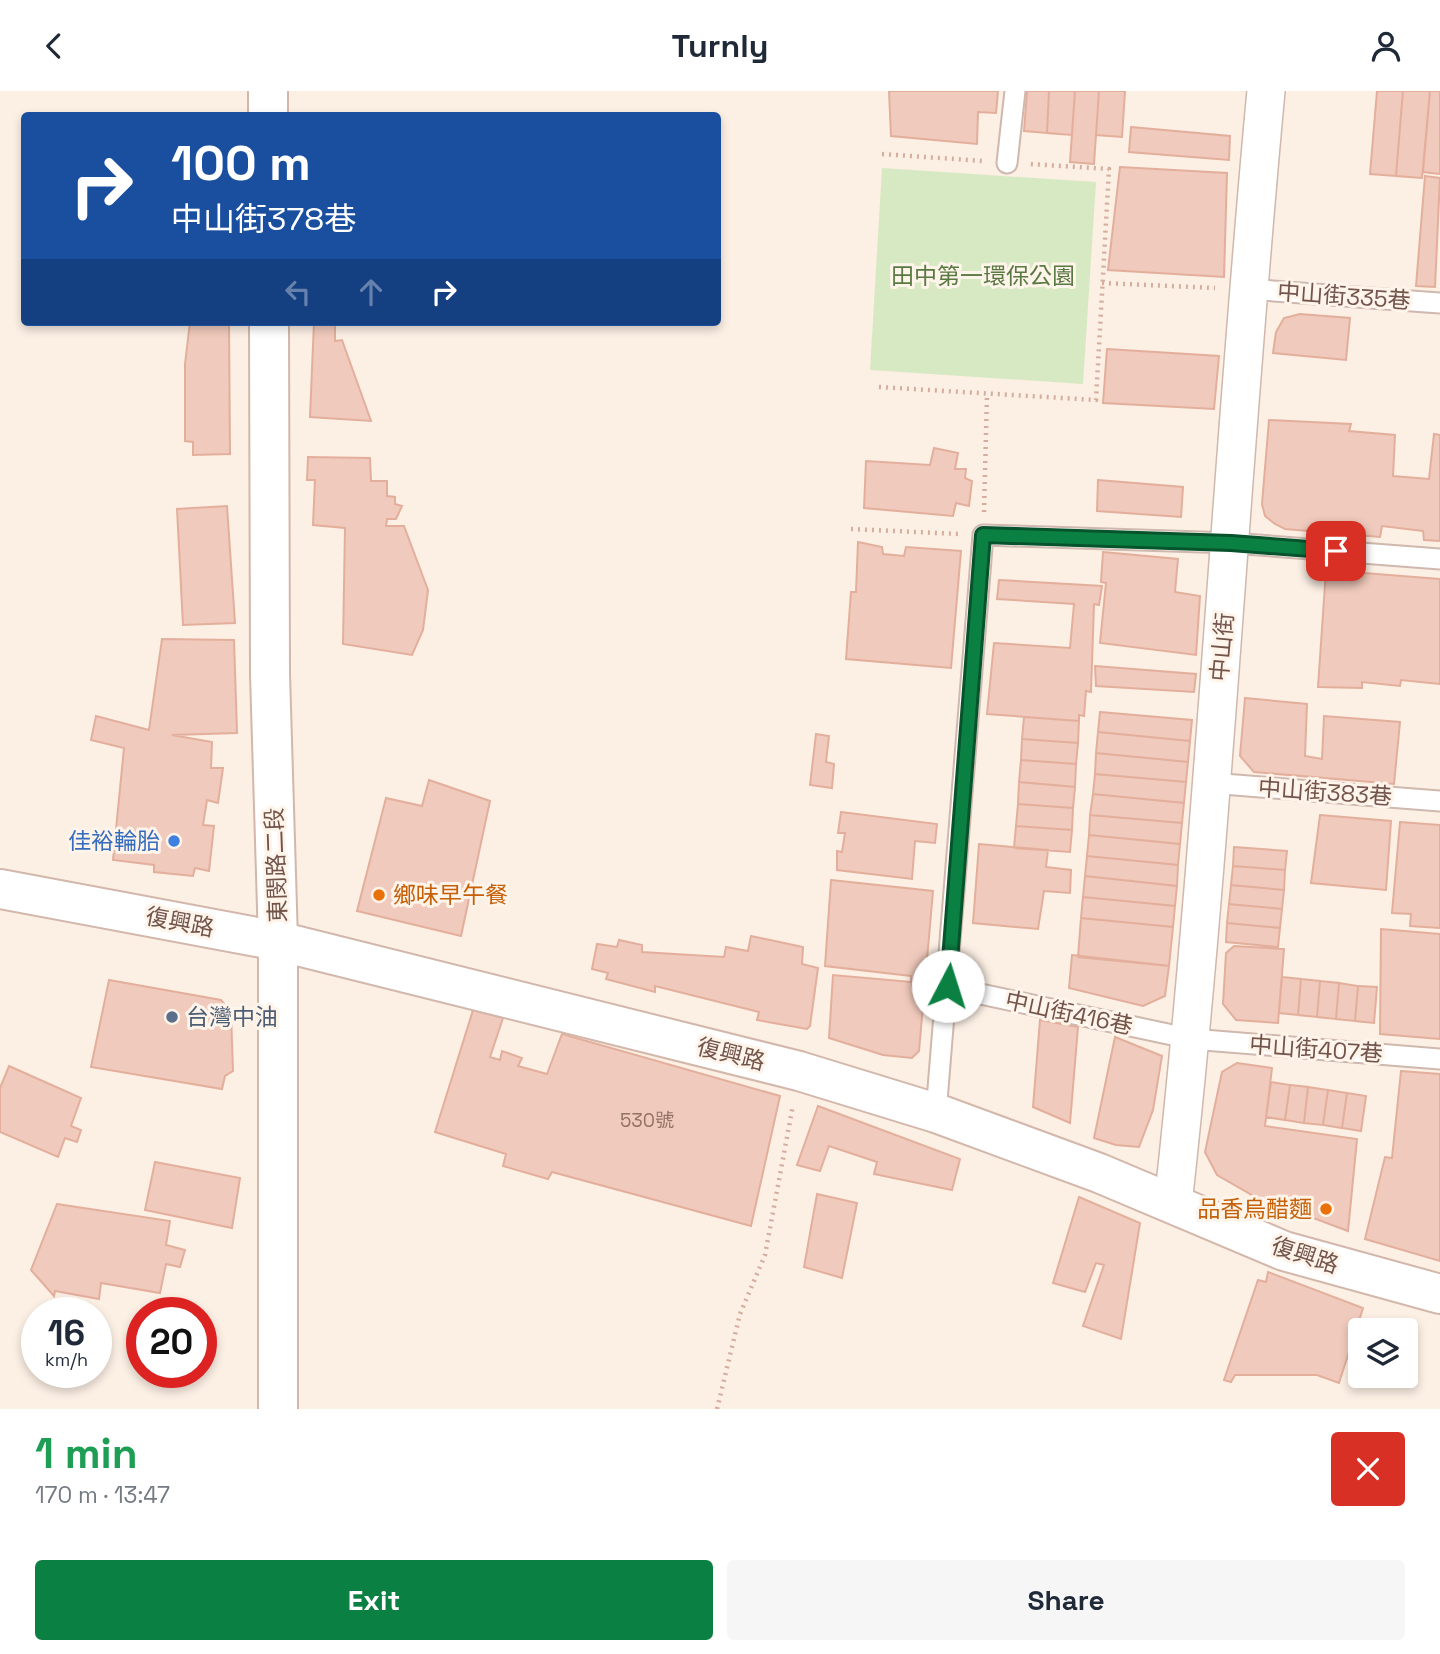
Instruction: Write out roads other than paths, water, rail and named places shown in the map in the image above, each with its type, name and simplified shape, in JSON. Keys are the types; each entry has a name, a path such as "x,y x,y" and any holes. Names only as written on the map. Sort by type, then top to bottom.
{"street":[{"path":"268,91 268,112"},
{"name":"中山街","path":"1173,1203 1191,1039 1231,543 1247,289 1266,91"},
{"name":"東閔路二段","path":"269,326 270,674 278,941 278,1409"},
{"name":"復興路","path":"0,889 278,941 799,1071 936,1113 1173,1203 1284,1251 1440,1294"}],"lane":[{"path":"1007,163 1015,91"},
{"name":"中山街335巷","path":"1247,289 1440,303"},
{"path":"936,1113 983,535 1231,543 1440,559"},
{"name":"中山街383巷","path":"1210,783 1440,801"},
{"name":"中山街416巷","path":"948,986 1191,1039"},
{"name":"中山街407巷","path":"1191,1039 1440,1059"}],"place":[{"name":"佳裕輪胎","path":"174,841"},
{"name":"鄉味早午餐","path":"379,895"},
{"name":"台灣中油","path":"172,1017"},
{"name":"品香烏醋麵","path":"1326,1209"}],"park label":[{"name":"田中第一環保公園","path":"983,276"}]}
